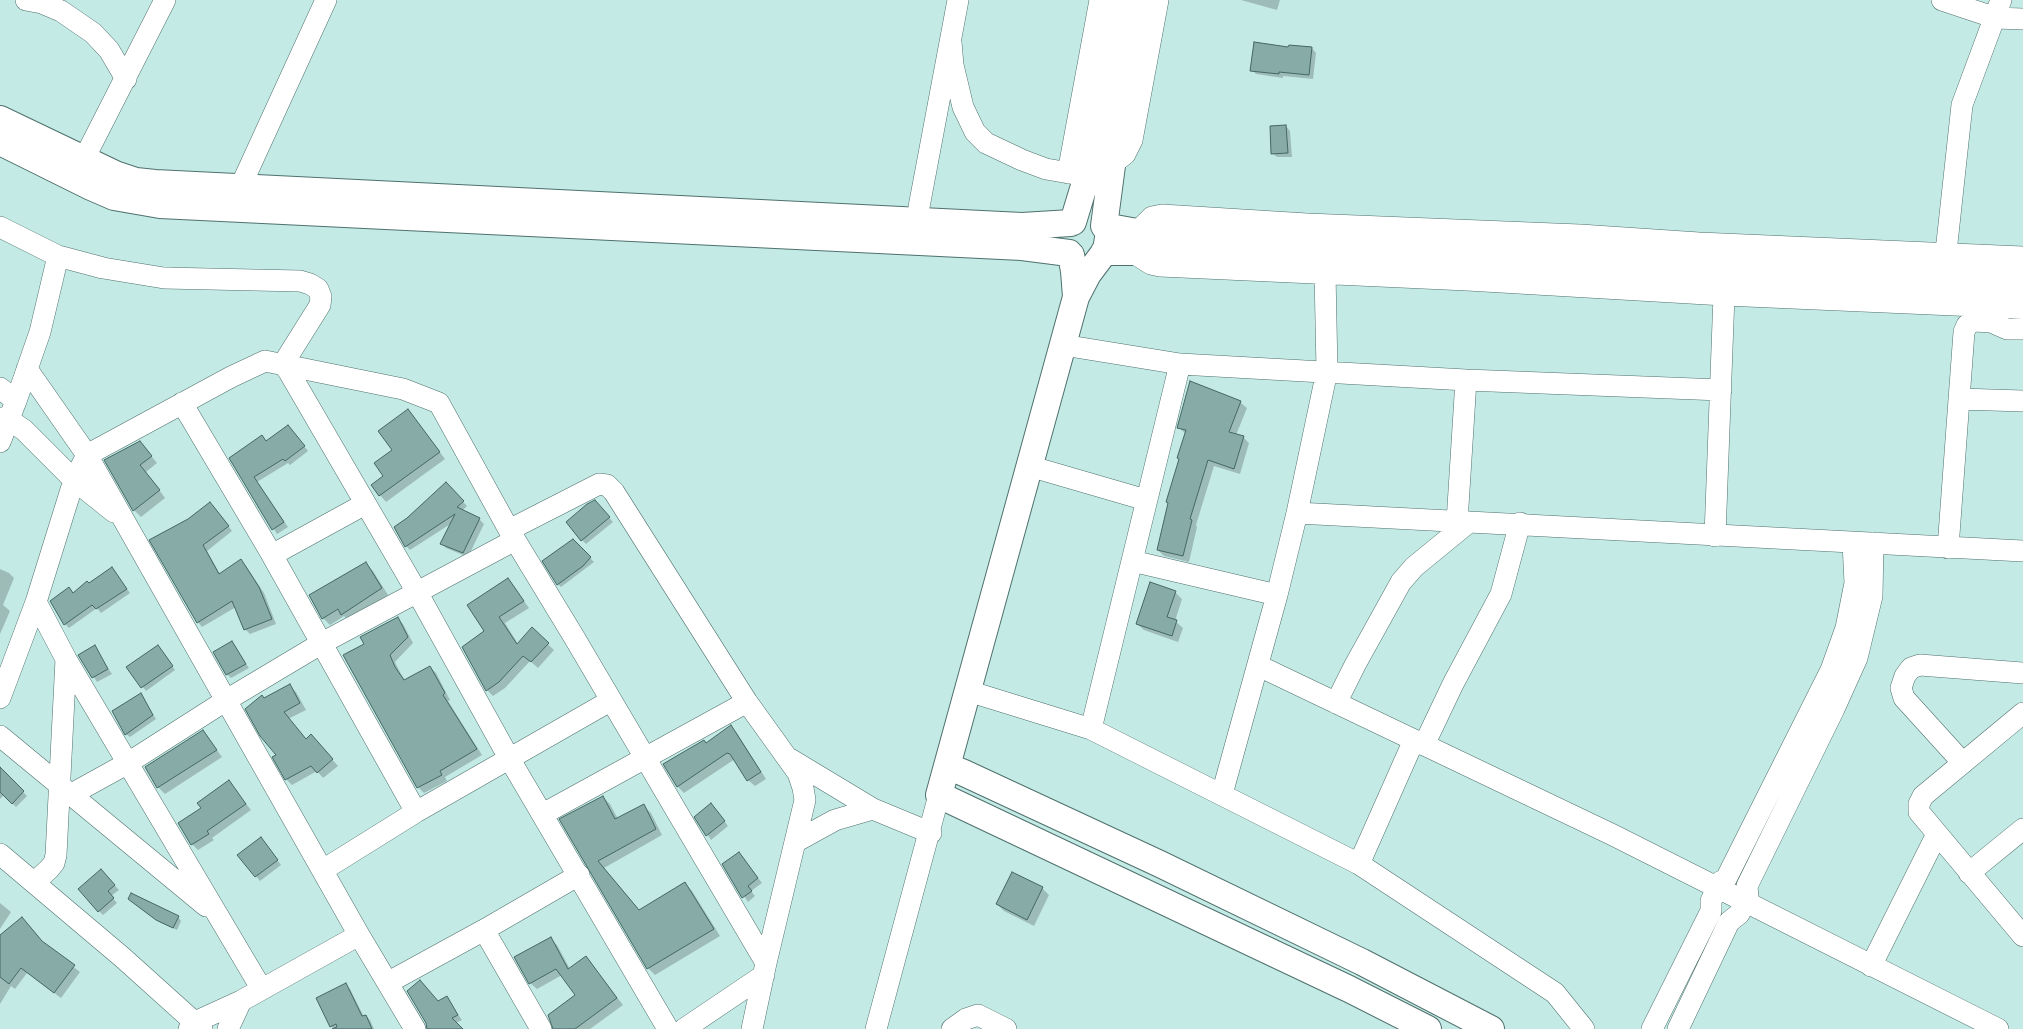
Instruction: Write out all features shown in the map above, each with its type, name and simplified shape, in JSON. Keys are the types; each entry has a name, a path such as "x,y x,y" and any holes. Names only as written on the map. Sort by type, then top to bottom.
{"main road":[{"path":"1076,297 1074,271 1064,240 1065,233 1072,222 1078,174 1116,0"},
{"path":"1141,0 1112,160 1104,226 1108,235 1108,242 1103,254 1088,274 1076,297 939,795 1340,985 1428,1029"},
{"path":"0,119 115,174 136,181 155,183 1022,226 1072,222 1086,217 1094,219 1135,242 1173,252 2023,292"},
{"path":"0,142 91,187 114,196 160,205 1022,247 1070,254 1081,261 1088,262 1135,242 2023,271"},
{"path":"947,766 1160,864 1362,962 1491,1029"}],"street":[{"path":"26,0 42,3 61,11 93,33 109,50 126,79"},
{"path":"86,156 165,0"},
{"path":"244,179 326,0"},
{"path":"919,207 958,0"},
{"path":"950,42 953,65 963,107 975,132 986,144 1015,158 1046,169 1078,174 1100,0"},
{"path":"1112,160 1125,154 1132,140 1158,0"},
{"path":"1942,0 1998,9 2023,19"},
{"path":"1946,252 1962,105 1998,9"},
{"path":"2023,257 1946,252 1786,247 1162,215 1152,217 1135,242 1151,264 1160,266 1576,285 1724,295 2023,308"},
{"path":"0,227 58,256 103,268 164,278 300,281 310,284 318,289 321,297 320,305 283,364"},
{"path":"0,442 8,413 27,369 40,332 58,256"},
{"path":"1222,794 1259,666 1277,595 1297,513 1327,371 1325,273"},
{"path":"1716,536 1724,295"},
{"path":"1948,548 1964,332 1967,325 1974,321 1982,320 2007,329 2023,329"},
{"path":"1062,345 1180,364 1466,380 1722,390"},
{"path":"0,698 36,602 74,480 87,455 231,377 265,361 403,389 440,404 512,535 765,969"},
{"path":"283,364 417,592 510,758 668,1029"},
{"path":"1091,729 1180,364"},
{"path":"27,369 87,455 225,701 415,1029"},
{"path":"1336,703 1401,582 1414,567 1463,522 1466,380"},
{"path":"0,388 8,413 74,480 122,518"},
{"path":"1960,399 2023,401"},
{"path":"182,403 272,555 416,812"},
{"path":"1029,466 1146,500"},
{"path":"64,790 128,763 225,701 322,643 417,592 599,484 607,484 614,492 747,702 788,758 798,774 803,788 805,800 752,1029"},
{"path":"272,555 365,504"},
{"path":"1297,513 1463,522 1520,523 1716,536 2023,551"},
{"path":"1359,864 1419,743 1501,594 1520,523"},
{"path":"1652,1029 1711,911 1711,901 1717,888 1720,882 1726,879 1831,670 1846,628 1863,543"},
{"path":"1678,1029 1729,922 1739,914 1748,897 1747,886 1857,658 1872,596 1863,543"},
{"path":"1132,561 1277,595"},
{"path":"36,602 66,659 261,988"},
{"path":"35,882 50,869 56,856 64,790 66,659"},
{"path":"1963,763 1904,698 1901,688 1905,676 1911,668 1920,665 2023,673"},
{"path":"1259,666 1613,835 1998,1029"},
{"path":"968,690 1091,729 1359,864 1555,993 1584,1029"},
{"path":"323,870 416,812 610,701"},
{"path":"544,814 747,702"},
{"path":"2023,713 1923,796 1919,804 1919,812 2023,936"},
{"path":"0,736 216,914"},
{"path":"788,758 873,810 930,833"},
{"path":"876,1029 939,795"},
{"path":"795,842 835,820 873,810"},
{"path":"1969,873 2023,828"},
{"path":"1871,966 1937,834"},
{"path":"0,854 122,957 195,1027 261,988 359,935"},
{"path":"389,982 579,875"},
{"path":"484,930 541,1029"},
{"path":"684,1029 765,969"},
{"path":"228,1029 241,1001"},
{"path":"952,1029 966,1019 978,1015 1006,1029"}],"building":[{"path":"1254,42 1288,47 1289,45 1312,47 1309,75 1250,71"},
{"path":"1286,125 1288,153 1271,154 1270,126"},
{"path":"1190,381 1241,401 1229,432 1244,436 1234,469 1208,460 1190,519 1192,520 1183,556 1157,550 1168,503 1166,502 1186,430 1177,428"},
{"path":"408,409 440,452 379,496 371,485 383,476 374,463 392,450 378,431"},
{"path":"288,425 305,446 285,461 283,459 254,477 284,522 272,530 229,458 262,435 266,441"},
{"path":"140,441 152,456 140,465 160,490 133,511 104,460"},
{"path":"446,482 464,501 457,507 480,518 463,553 440,544 455,514 405,547 394,527 407,518"},
{"path":"595,500 610,517 581,541 566,522 587,504"},
{"path":"210,502 229,526 203,545 219,574 241,559 259,587 272,619 244,630 232,601 197,623 149,540 188,519"},
{"path":"573,539 591,557 583,566 557,585 542,561"},
{"path":"366,562 382,588 341,615 338,609 322,619 309,595"},
{"path":"112,567 127,589 96,609 92,605 64,625 50,601 69,587 73,593 87,581 89,583"},
{"path":"508,578 524,601 499,617 517,644 532,627 549,643 531,662 523,656 499,682 486,691 462,647 484,631 467,605"},
{"path":"1150,582 1176,591 1167,617 1177,620 1172,636 1136,624"},
{"path":"398,617 408,637 390,655 395,667 404,680 430,666 445,693 443,695 477,749 440,771 442,775 417,788 343,655 364,644 360,637"},
{"path":"232,641 246,664 226,675 213,652"},
{"path":"95,645 108,669 92,678 78,655"},
{"path":"158,645 173,666 141,688 126,667"},
{"path":"290,684 300,703 284,712 306,739 311,734 333,759 317,773 311,766 285,780 272,757 276,755 260,736 245,709 262,695 264,698"},
{"path":"141,693 153,715 125,735 112,711"},
{"path":"731,725 761,772 747,781 730,754 727,753 677,787 663,764 704,740 706,743"},
{"path":"203,730 217,750 157,788 145,767"},
{"path":"0,767 24,791 12,804 0,792"},
{"path":"229,780 246,804 207,831 209,834 191,845 178,823 201,808 197,803"},
{"path":"603,796 615,819 644,804 656,829 598,861 639,910 685,882 714,929 647,969 559,819"},
{"path":"711,803 725,821 706,836 694,817"},
{"path":"261,837 278,860 255,877 237,855"},
{"path":"739,852 758,878 748,886 752,891 742,898 722,864"},
{"path":"101,869 115,885 108,891 114,898 98,912 78,889"},
{"path":"1012,872 1043,887 1027,920 996,904"},
{"path":"131,893 179,916 173,928 156,920 128,899"},
{"path":"22,917 42,941 75,965 54,993 21,968 9,984 0,977 0,935"},
{"path":"551,937 568,969 586,956 617,998 575,1029 553,1029 548,1015 575,995 556,969 529,984 514,957"},
{"path":"420,980 438,1001 447,996 458,1015 452,1018 463,1029 427,1029 426,1023 407,991"},
{"path":"346,983 362,1016 366,1015 372,1029 332,1029 337,1027 336,1024 330,1027 316,998"}]}
